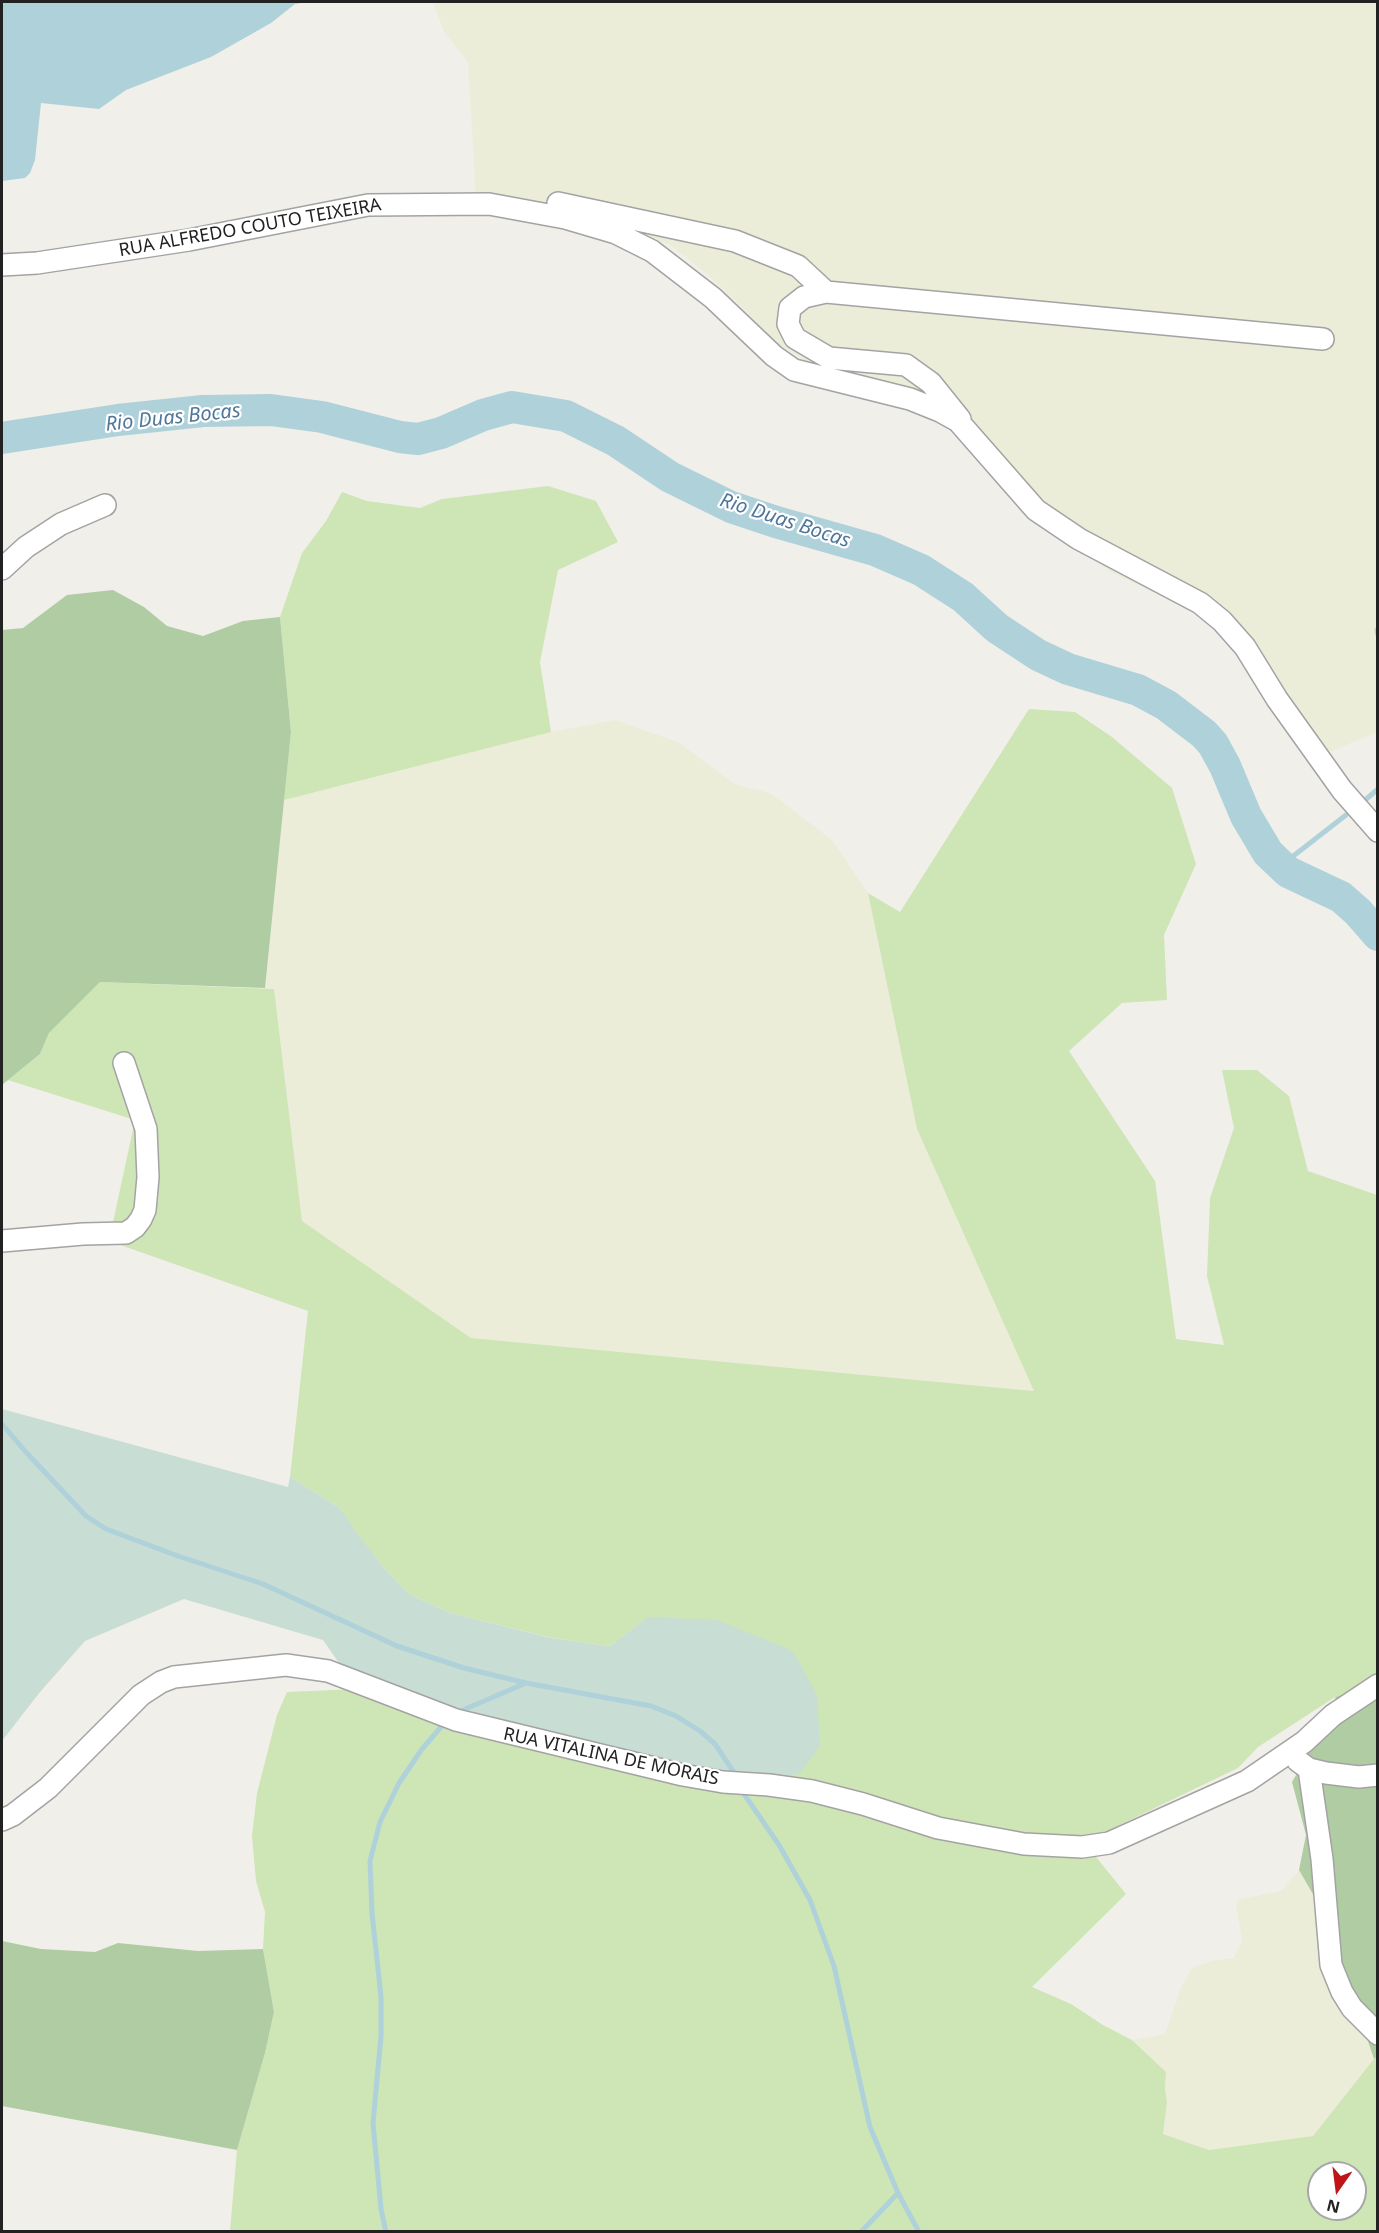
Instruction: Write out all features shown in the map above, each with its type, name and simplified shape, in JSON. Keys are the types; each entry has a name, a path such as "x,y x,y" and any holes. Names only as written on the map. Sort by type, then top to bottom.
{"street":[{"path":"489,204 508,200 546,201 735,241 798,266 826,292"},
{"name":"RUA ALFREDO COUTO TEIXEIRA","path":"2,266 37,263 189,240 368,205 489,204 565,218 616,233 652,251 713,298 774,356 794,370 910,399 940,411 966,428 1036,510 1079,539 1200,603 1222,621 1245,647 1277,699 1342,790 1377,831"},
{"path":"966,428 931,383 906,365 829,358 795,338 788,324 790,308 804,297 826,292 1323,339"},
{"path":"2,569 26,547 61,524 105,506"},
{"path":"2,1241 126,1233 141,1220 146,1210 148,1177 146,1129 124,1064"},
{"name":"RUA VITALINA DE MORAIS","path":"2,1820 13,1815 48,1788 141,1695 161,1682 185,1675 286,1665 328,1671 442,1715 495,1731 599,1753 693,1777 812,1791 863,1804 938,1828 1024,1844 1082,1847 1109,1843 1247,1780 1292,1751 1333,1715 1377,1685"},
{"path":"1292,1751 1299,1762 1326,1773 1359,1777 1377,1775"},
{"path":"1309,1768 1322,1859 1332,1965 1342,1992 1352,2008 1377,2034"}],"green space":[{"path":"433,2 1377,2 1377,732 1325,754 1221,624 1109,571 1038,513 979,428 952,402 810,363 776,343 707,274 670,245 625,229 511,217 477,216 468,62 444,32"},
{"path":"548,486 596,501 618,542 558,570 540,662 551,732 284,800 291,732 280,617 302,553 326,521 342,492 367,501 420,508 442,499"},
{"path":"113,590 144,607 167,626 203,636 243,621 280,617 291,732 265,988 100,982 49,1033 40,1054 2,1085 2,630 23,628 67,595"},
{"path":"1029,709 1075,712 1112,737 1172,788 1196,864 1164,935 1167,1000 1122,1003 1069,1051 1155,1181 1176,1339 1224,1345 1207,1276 1210,1198 1234,1128 1222,1070 1257,1070 1289,1096 1308,1171 1377,1195 1377,1686 1335,1697 1258,1747 1238,1768 1084,1842 1126,1894 1032,1987 1071,2004 1103,2025 1132,2040 1166,2072 1167,2102 1163,2134 1209,2150 1313,2136 1377,2055 1377,2231 230,2231 237,2150 265,2053 274,2012 263,1949 265,1912 256,1881 252,1836 257,1793 277,1715 287,1692 357,1689 510,1737 648,1617 610,1646 552,1638 450,1613 409,1594 383,1567 355,1532 340,1508 290,1477 308,1311 109,1241 135,1120 8,1080 40,1054 49,1033 100,982 274,989 302,1221 471,1338 1034,1391 917,1129 868,893 900,912"},
{"path":"615,720 678,742 736,785 770,793 832,840 868,893 917,1129 1035,1391 471,1338 302,1221 274,989 265,988 284,800 551,732"},
{"path":"2,1409 288,1487 290,1477 340,1508 383,1567 409,1594 450,1613 551,1638 610,1646 648,1617 717,1620 793,1651 817,1695 820,1746 800,1773 741,1789 357,1689 323,1640 184,1599 85,1641 40,1692 2,1741"},
{"path":"1377,1686 1378,2055 1374,2059 1326,1917 1299,1870 1306,1835 1292,1782 1315,1742 1341,1712 1335,1697"},
{"path":"1299,1870 1326,1917 1374,2059 1313,2136 1209,2150 1163,2134 1167,2102 1166,2072 1132,2040 1165,2034 1182,1985 1193,1967 1211,1961 1234,1958 1242,1940 1236,1904 1240,1899 1281,1891"},
{"path":"2,1941 41,1949 95,1952 118,1943 198,1951 263,1949 274,2012 265,2053 237,2150 2,2106"}],"water":[{"path":"2,2 308,2 295,4 271,23 211,57 126,90 99,109 41,103 35,160 30,173 25,178 2,181"}],"waterway":[{"name":"Rio Duas Bocas","path":"2,438 118,420 203,411 271,410 322,417 400,437 418,439 512,407 566,416 616,441 670,477 731,507 875,550 921,570 963,597 997,628 1038,655 1068,669 1138,690 1166,705 1204,734 1213,744 1246,816 1268,853 1288,872 1341,897 1378,935"},
{"path":"1377,630 1378,635"},
{"path":"1364,801 1378,789"},
{"path":"1279,863 1292,857 1346,815"},
{"path":"2,1424 86,1516 106,1529 263,1584 397,1646 464,1668 526,1683 651,1706 676,1716 700,1731 715,1744 737,1777"},
{"path":"456,1713 526,1683"},
{"path":"386,2232 381,2209 373,2123 381,2036 381,1997 372,1913 370,1861 380,1822 399,1783 422,1749 441,1727"},
{"path":"744,1794 779,1845 810,1900 834,1966 870,2127 898,2193 919,2232"},
{"path":"861,2232 898,2193"}]}
